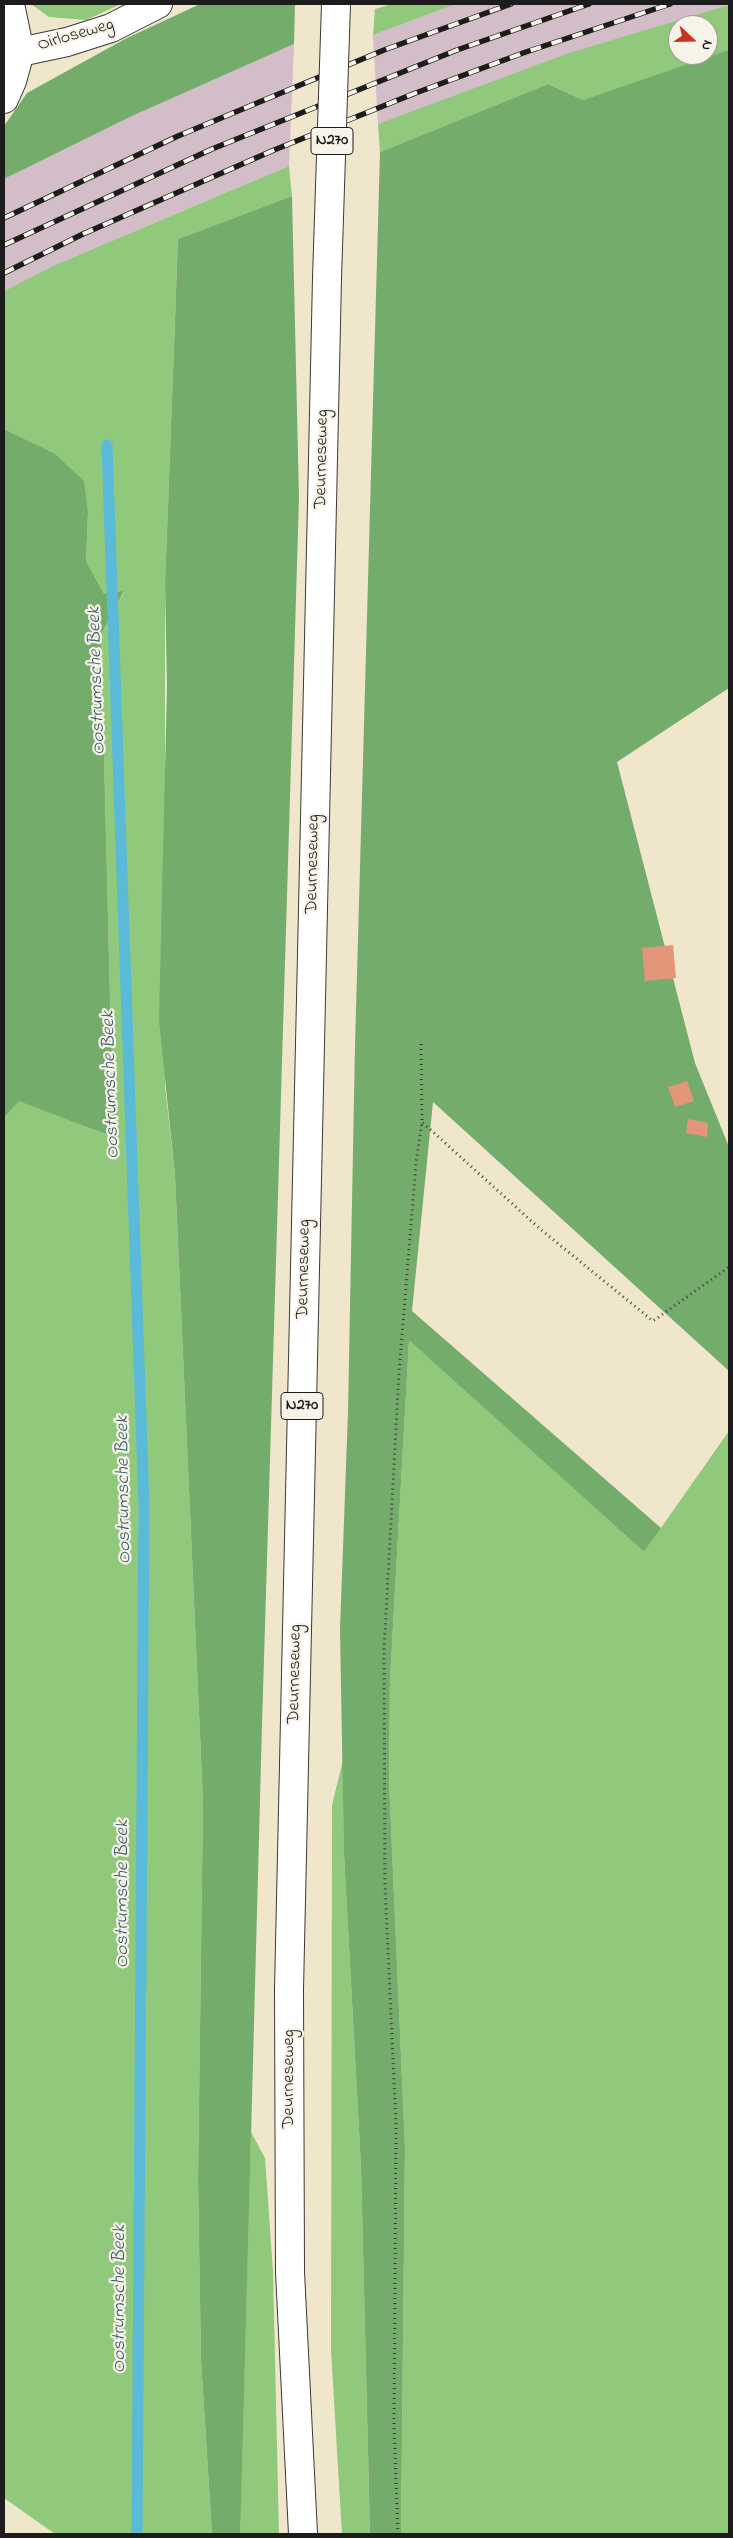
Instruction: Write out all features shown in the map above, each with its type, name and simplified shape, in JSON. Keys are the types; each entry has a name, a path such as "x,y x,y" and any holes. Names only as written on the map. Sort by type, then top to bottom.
{"main road":[{"path":"10,4 12,52"},
{"name":"Oirloseweg","path":"4,99 12,81 12,52 67,42 111,28 158,4"},
{"name":"Deurneseweg","path":"303,2534 290,2272 289,1989 327,278 336,4"}],"path":[{"path":"398,2534 394,2427 396,2125 385,1886 384,1651 400,1372 416,1163 422,1122 421,1044"},
{"path":"422,1122 539,1228 653,1321 729,1267"}],"shaded area":[{"path":"456,4 729,4 729,11 714,15 668,15 668,31 378,124 373,35"},
{"path":"294,44 289,166 55,265 4,291 4,179 132,116"}],"green space":[{"path":"31,4 121,4 86,20 49,17"},
{"path":"200,4 295,4 294,44 132,116 4,179 4,126 27,93 125,39"},
{"path":"392,4 456,4 373,35 375,9"},
{"path":"729,5 729,52 718,56 718,15 696,15"},
{"path":"668,23 668,65 689,65 583,100 548,84 380,152 378,124 569,53"},
{"path":"729,50 729,688 617,762 695,1063 729,1147 729,1371 433,1102 412,1311 661,1528 644,1552 409,1340 390,1680 389,1780 405,2148 401,2534 370,2534 361,2167 344,1854 340,1629 348,1412 355,1045 380,152 548,84 583,100 685,65 718,65 718,54"},
{"path":"289,166 292,196 178,239 165,585 165,1086 175,1176 203,1802 198,2179 201,2360 212,2534 55,2534 4,2498 4,1118 19,1100 117,1139 111,1038 101,635 124,592 104,594 86,561 88,513 54,453 4,429 4,291 55,265"},
{"path":"292,196 299,498 262,1725 241,2509 240,2534 212,2534 201,2360 198,2179 203,1802 175,1176 159,1020 167,687 165,585 178,239"},
{"path":"4,429 54,453 84,481 88,513 86,561 104,594 124,591 101,635 111,1038 118,1139 19,1101 4,1118"},
{"path":"409,1339 644,1552 729,1431 729,2534 401,2534 405,2148 389,1780 390,1680"},
{"path":"343,1760 344,1854 361,2167 370,2534 342,2534 331,2350 332,1805"},
{"path":"251,2132 265,2158 273,2272 279,2534 240,2534"}],"building":[{"path":"673,945 676,978 645,981 642,948"},
{"path":"687,1081 694,1101 675,1107 668,1087"},
{"path":"688,1119 708,1123 707,1137 686,1133"}],"waterway":[{"name":"Oostrumsche Beek","path":"107,445 144,1505 137,2534"}],"railway":[{"path":"4,218 178,136 384,50 511,4"},
{"path":"4,245 212,149 457,50 589,4"},
{"path":"4,273 83,234 274,150 413,94 523,53 670,4"}]}
